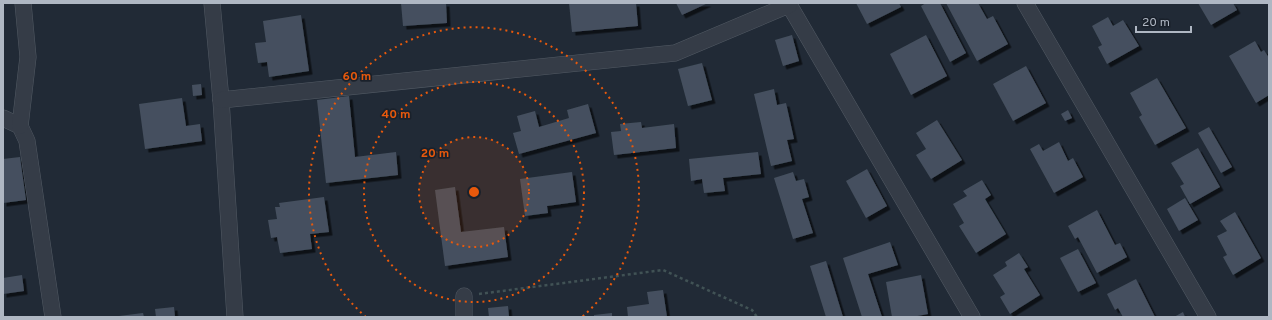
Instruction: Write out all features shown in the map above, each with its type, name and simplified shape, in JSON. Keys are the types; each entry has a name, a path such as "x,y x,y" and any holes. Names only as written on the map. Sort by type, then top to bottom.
{"street":[{"path":"23,3 28,57 20,126 27,141 53,317"},
{"path":"212,3 235,317"},
{"path":"1026,3 1208,317"},
{"path":"220,100 675,53 789,4 972,317"},
{"path":"3,118 20,126"},
{"path":"464,296 464,317"}],"path":[{"path":"464,296 663,270 752,310 757,317"}],"building":[{"path":"401,3 446,3 447,23 403,26"},
{"path":"569,3 636,3 638,26 572,32"},
{"path":"676,3 708,3 682,15"},
{"path":"856,3 899,3 901,7 867,24"},
{"path":"926,3 940,3 966,53 950,62 921,6"},
{"path":"946,3 978,3 987,19 993,16 1008,44 977,61"},
{"path":"1198,3 1233,3 1237,10 1211,25"},
{"path":"301,15 309,71 269,77 267,62 258,63 255,43 266,42 263,21"},
{"path":"1108,17 1113,26 1123,20 1139,46 1107,64 1098,47 1102,45 1092,26"},
{"path":"792,35 799,61 783,66 775,40"},
{"path":"926,35 947,76 911,95 890,54"},
{"path":"1255,41 1261,52 1264,50 1269,58 1269,95 1256,103 1229,56"},
{"path":"702,63 712,100 688,106 678,69"},
{"path":"1026,66 1046,103 1013,121 993,84"},
{"path":"1157,78 1186,128 1155,145 1139,117 1142,115 1130,93"},
{"path":"201,84 202,95 193,96 192,85"},
{"path":"774,89 777,105 786,103 794,139 787,140 792,161 771,166 754,94"},
{"path":"349,96 355,157 396,152 398,175 326,183 317,100"},
{"path":"182,98 186,126 200,124 202,141 145,149 139,104"},
{"path":"588,104 596,133 519,154 513,133 521,131 517,116 535,111 539,127 569,118 567,110"},
{"path":"1068,110 1072,118 1065,121 1061,114"},
{"path":"937,120 962,160 931,179 916,155 926,149 916,133"},
{"path":"641,122 642,128 674,124 676,148 614,155 611,132 621,131 620,124"},
{"path":"1209,127 1232,167 1221,173 1198,133"},
{"path":"1059,142 1068,161 1073,158 1083,177 1054,193 1030,149 1039,144 1043,151"},
{"path":"1198,148 1220,187 1190,204 1180,186 1184,184 1171,163"},
{"path":"758,152 761,174 723,178 725,191 704,193 702,179 691,181 689,159"},
{"path":"20,157 26,200 3,203 3,159"},
{"path":"867,169 887,206 866,218 846,181"},
{"path":"572,172 576,202 547,206 548,213 525,216 520,179"},
{"path":"793,172 796,181 804,179 809,197 802,199 813,233 793,239 774,178"},
{"path":"982,180 991,195 985,199 1006,234 976,253 959,226 964,223 953,204 967,196 963,191"},
{"path":"455,187 461,232 504,227 508,257 445,266 435,190"},
{"path":"324,197 329,232 310,234 312,249 280,253 277,237 271,238 268,220 277,219 275,207 280,207 279,203"},
{"path":"1185,198 1198,220 1179,231 1167,209"},
{"path":"1097,210 1115,245 1120,243 1127,257 1097,273 1078,237 1075,239 1068,226"},
{"path":"1235,212 1261,258 1233,275 1223,257 1227,255 1217,236 1227,231 1220,221"},
{"path":"890,242 898,265 868,274 882,317 862,317 843,258"},
{"path":"1078,249 1096,283 1078,292 1060,258"},
{"path":"1019,253 1028,267 1024,269 1040,295 1010,314 1000,297 1005,294 993,275 1007,266 1005,262"},
{"path":"826,261 843,317 826,317 810,266"},
{"path":"22,275 24,291 3,294 3,278"},
{"path":"921,275 928,314 912,317 892,317 886,282"},
{"path":"1136,279 1155,317 1123,317 1118,308 1115,310 1107,294"},
{"path":"663,290 667,317 628,317 627,307 649,304 647,292"},
{"path":"508,306 509,317 489,317 488,308"},
{"path":"174,307 175,317 156,317 155,309"},
{"path":"1183,312 1185,317 1174,317"},
{"path":"143,313 144,317 119,317 119,316"},
{"path":"612,313 612,317 594,317 594,315"}]}
